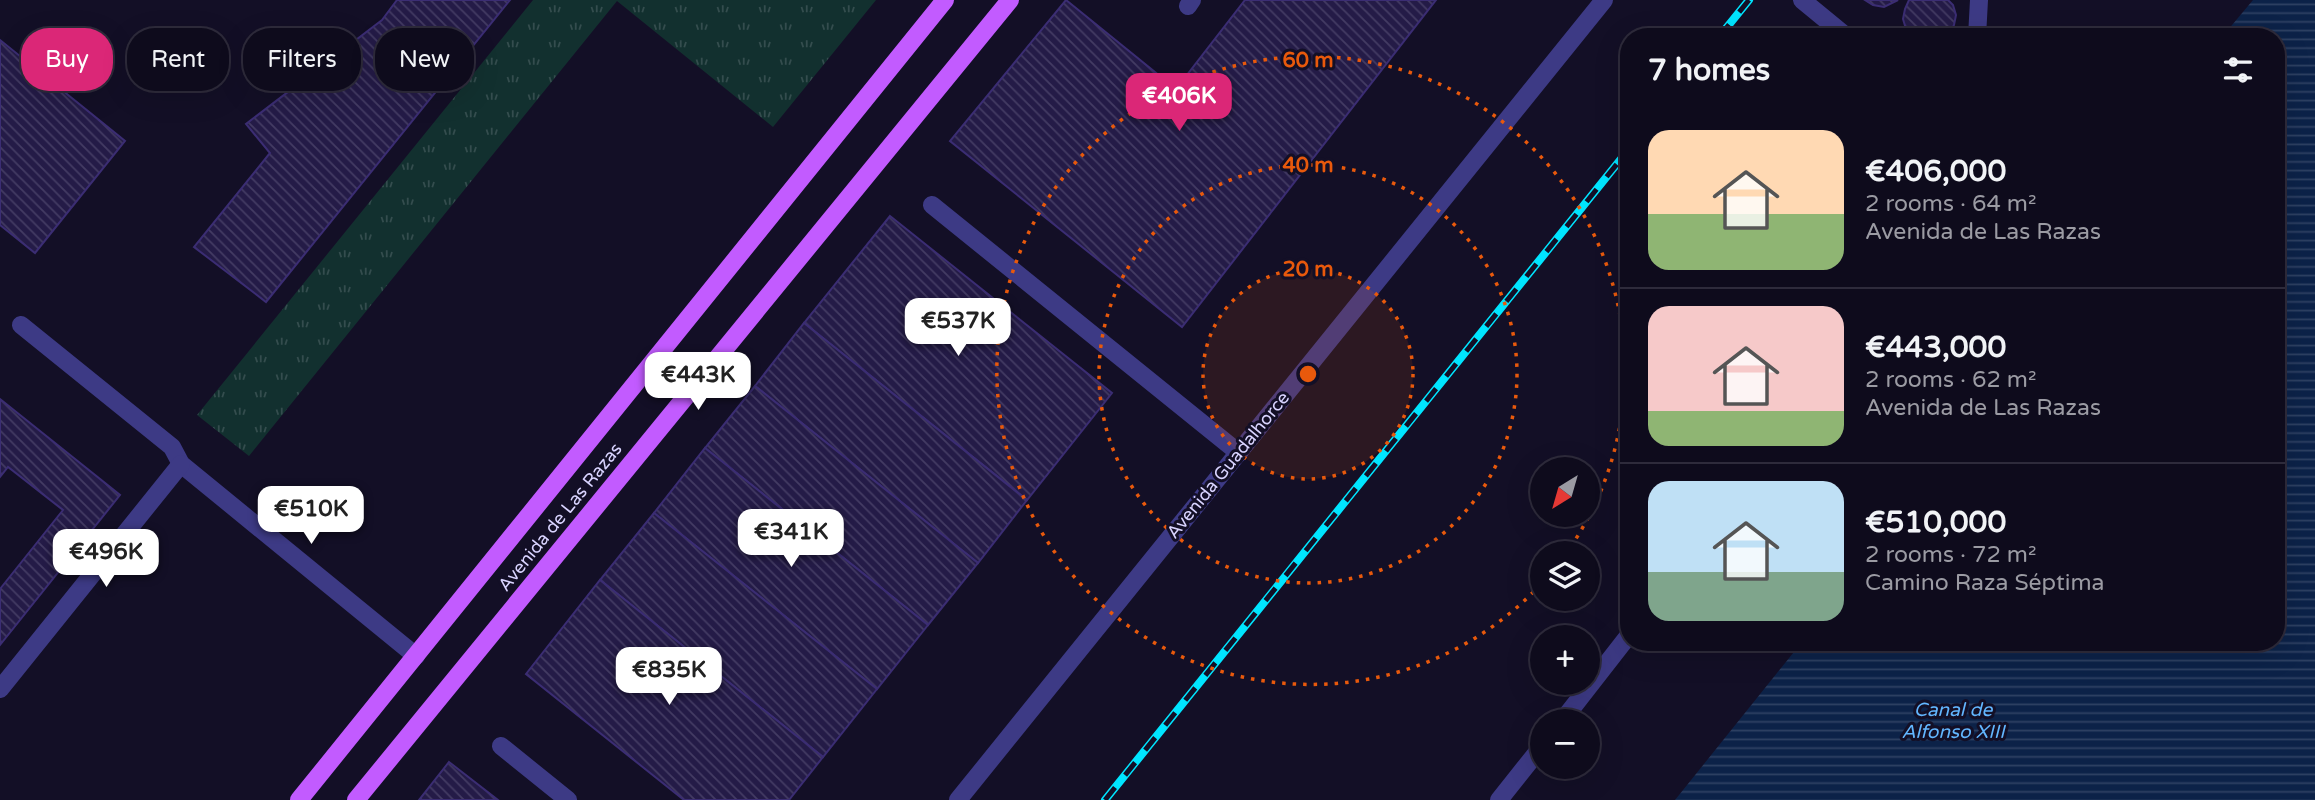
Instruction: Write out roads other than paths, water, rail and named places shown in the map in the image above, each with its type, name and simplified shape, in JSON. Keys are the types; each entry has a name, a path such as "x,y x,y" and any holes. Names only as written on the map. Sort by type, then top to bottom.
{"main road":[{"name":"Avenida de Las Razas","path":"299,800 945,0"},
{"name":"Avenida de Las Razas","path":"356,800 1010,0"}],"street":[{"name":"Avenida Guadalhorce","path":"958,800 1604,0"},
{"path":"1802,0 1836,28"},
{"path":"1977,28 1979,0"},
{"path":"932,205 1239,453"},
{"path":"22,325 172,447 181,464 416,656"},
{"path":"0,689 181,464"},
{"path":"1571,709 1620,647"},
{"path":"501,746 568,800"},
{"path":"1499,800 1530,761"}],"water":[{"name":"Canal de Alfonso XIII","path":"2253,0 2315,0 2315,800 1675,800 1795,651 2285,651 2285,28 2230,28"}],"railway":[{"path":"1726,28 1749,0"},
{"path":"1105,800 1620,160"}]}
